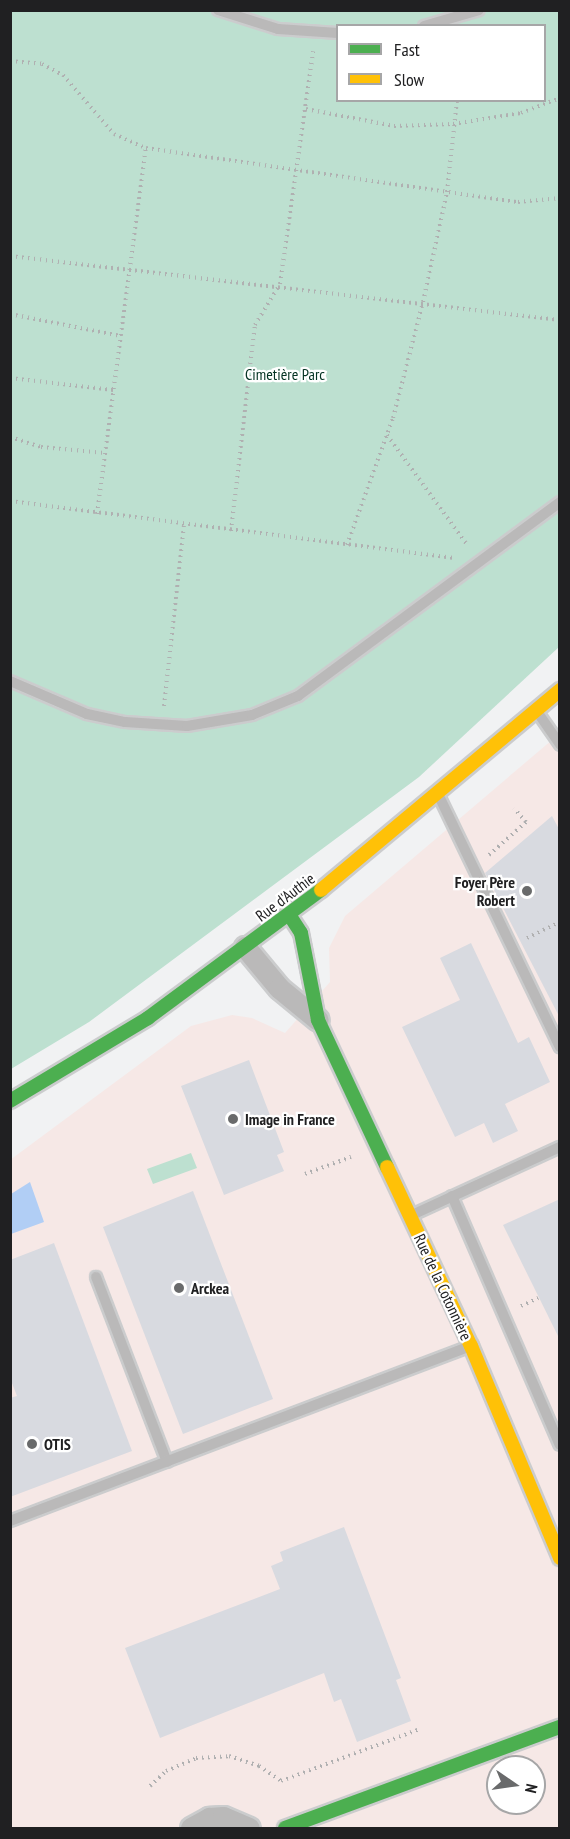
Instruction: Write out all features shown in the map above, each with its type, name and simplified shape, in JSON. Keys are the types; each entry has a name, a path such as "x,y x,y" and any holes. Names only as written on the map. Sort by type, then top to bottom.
{"street":[{"name":"Rue d'Authie","path":"10,1101 148,1018 290,916 560,690"},
{"name":"Rue de la Cotonnière","path":"290,916 301,933 318,1020 471,1346 560,1558"},
{"name":"Rue de la Cotonnière","path":"244,947 279,988 318,1020"},
{"path":"285,1828 560,1727"},
{"path":"191,1828 209,1818 223,1817 249,1828"}],"lane":[{"path":"218,10 278,28 336,33"},
{"path":"431,24 479,10"},
{"path":"10,681 87,714 162,726 220,724 298,696 560,502"},
{"path":"537,711 560,745"},
{"path":"438,794 560,1047"},
{"path":"410,1216 560,1147"},
{"path":"452,1196 560,1445"},
{"path":"96,1277 166,1461"},
{"path":"10,1521 471,1346"},
{"path":"545,1522 560,1517"}],"path":[{"path":"231,531 255,326 280,284 316,32"},
{"path":"10,61 42,64 63,75 114,134 146,148 518,202 560,198"},
{"path":"306,109 394,126 453,124 520,113 560,98"},
{"path":"347,545 387,435 423,302 447,192 457,102"},
{"path":"97,514 146,148"},
{"path":"10,256 129,271 280,284 560,320"},
{"path":"10,315 121,336"},
{"path":"10,378 113,390"},
{"path":"387,435 480,561"},
{"path":"10,436 41,447 105,453"},
{"path":"10,501 97,514 480,561"},
{"path":"162,726 184,525"},
{"path":"485,859 526,822 514,808"},
{"path":"515,944 560,922"},
{"path":"305,1174 354,1155"},
{"path":"150,1786 166,1771 196,1758 229,1756 259,1766 281,1781 420,1729"}],"shaded area":[{"path":"559,734 559,1828 11,1828 10,1160 191,1026 232,1015 252,1018 285,1033 330,982 329,948 345,916"}],"green space":[{"name":"Cimetière Parc","path":"10,11 560,11 559,647 419,777 89,1022 11,1069"},
{"path":"191,1153 197,1168 153,1184 147,1169"}],"water":[{"path":"30,1182 44,1222 11,1234 11,1194"}],"building":[{"name":"Foyer Père Robert","path":"552,816 560,831 560,1018 485,873"},
{"path":"471,943 518,1043 529,1037 550,1082 505,1104 518,1131 493,1143 484,1123 455,1137 402,1027 460,1000 440,958"},
{"name":"Image in France","path":"249,1060 284,1152 277,1155 284,1171 224,1195 181,1086"},
{"name":"Arckea","path":"193,1191 273,1399 183,1434 103,1227"},
{"path":"560,1199 560,1340 503,1225"},
{"path":"54,1243 132,1451 10,1497 10,1398 17,1396 10,1378 10,1260"},
{"path":"344,1527 401,1678 396,1680 411,1721 357,1742 341,1699 334,1702 324,1673 160,1738 125,1648 280,1589 271,1566 283,1561 280,1552"}],"traffic: fast":[{"path":"10,1101 148,1018 321,890"},
{"path":"290,916 301,933 318,1020 387,1167"},
{"path":"285,1828 560,1727"}],"traffic: slow":[{"path":"321,890 560,690"},
{"path":"387,1167 471,1346 560,1558"}],"place":[{"name":"Foyer Père Robert","path":"527,891"},
{"name":"Image in France","path":"233,1119"},
{"name":"Arckea","path":"179,1288"},
{"name":"OTIS","path":"32,1444"}]}
